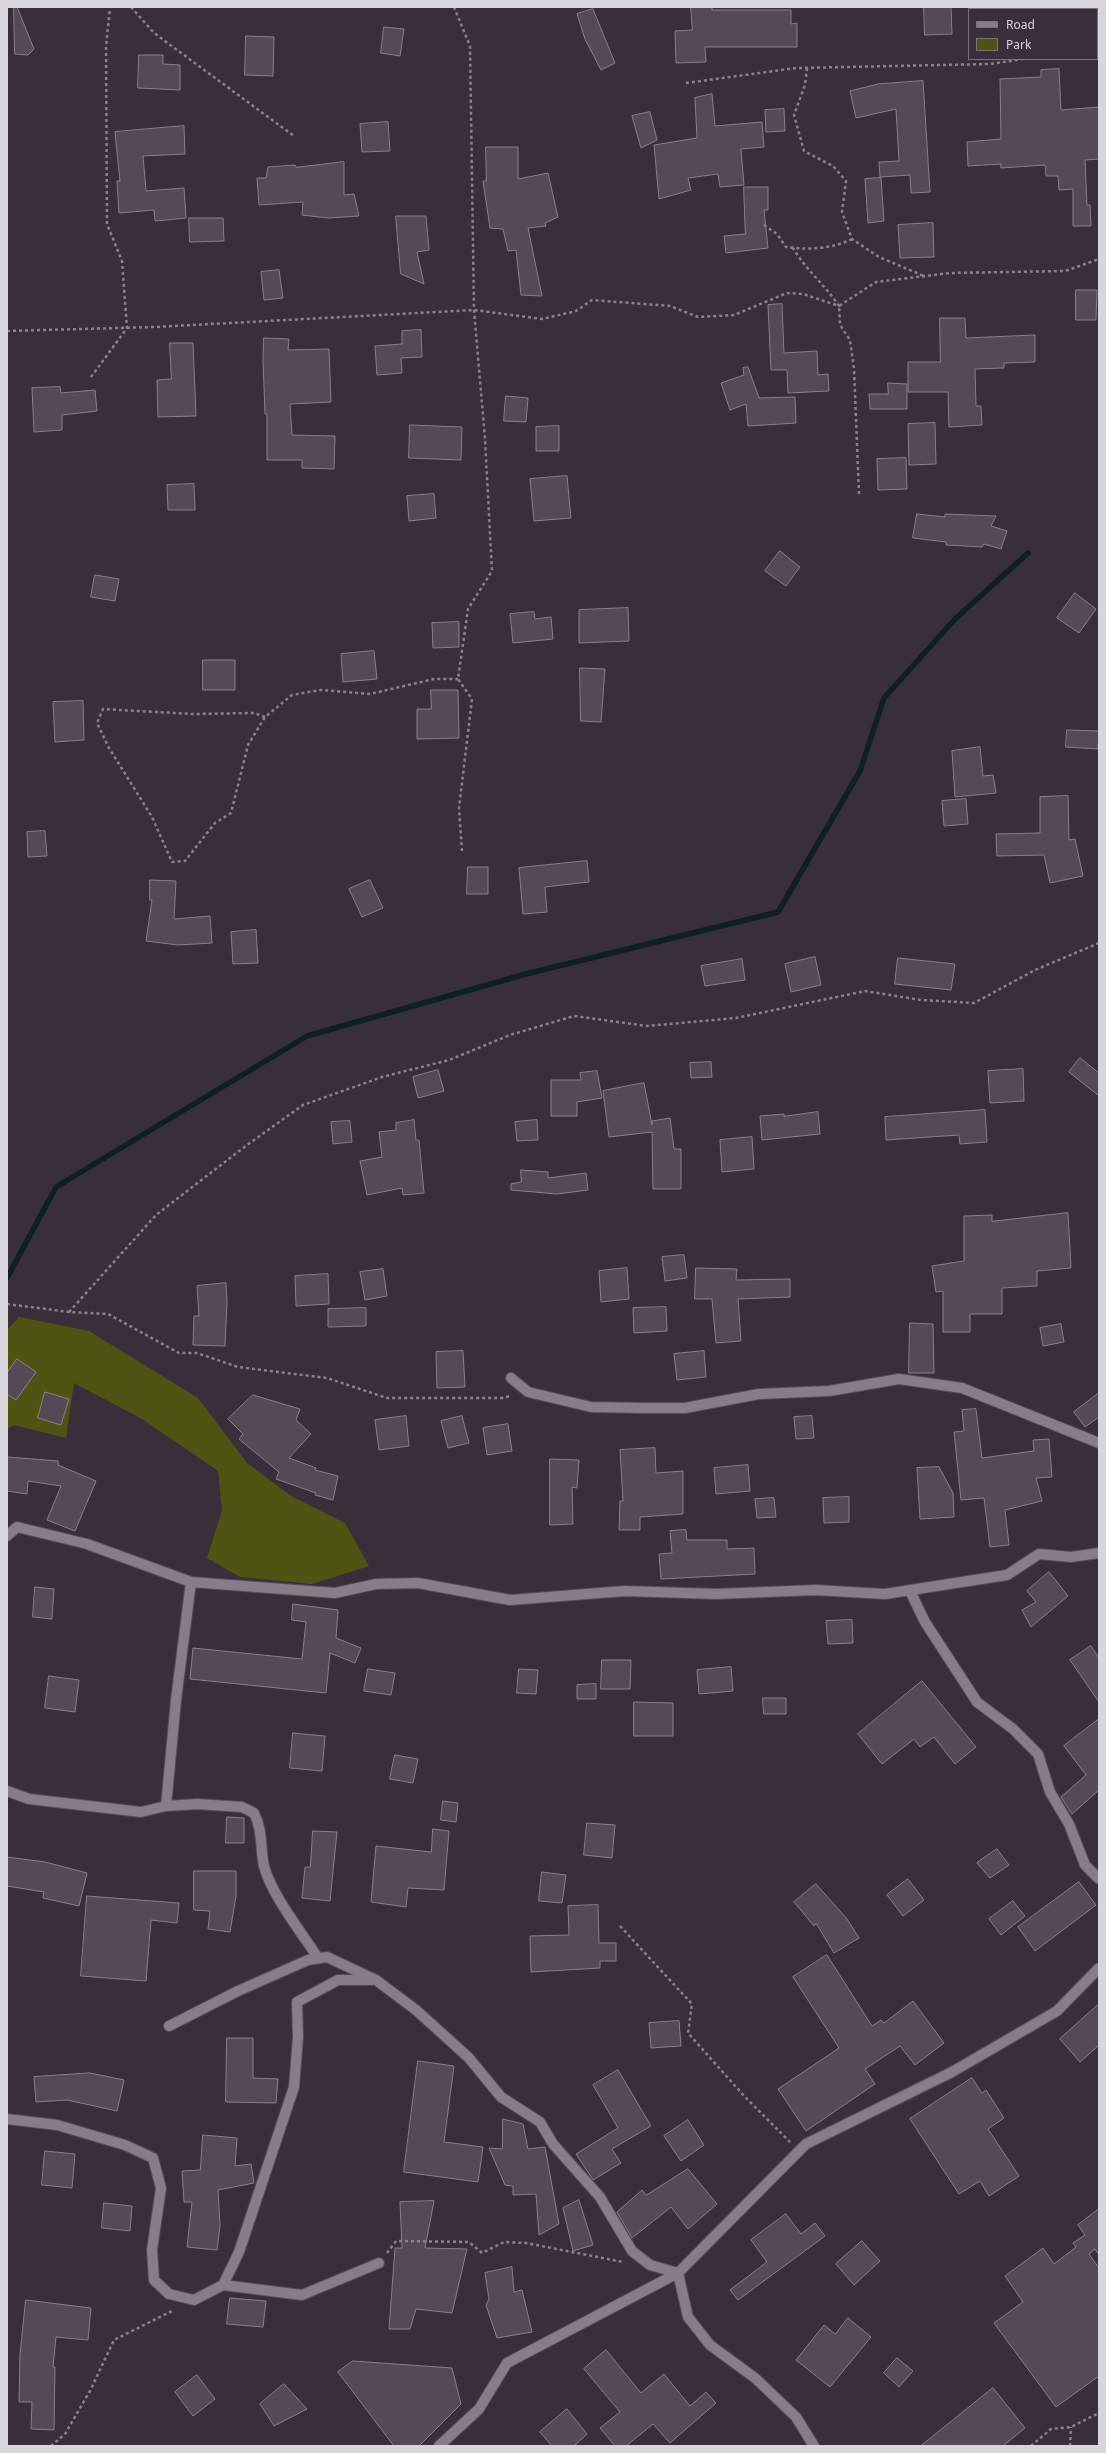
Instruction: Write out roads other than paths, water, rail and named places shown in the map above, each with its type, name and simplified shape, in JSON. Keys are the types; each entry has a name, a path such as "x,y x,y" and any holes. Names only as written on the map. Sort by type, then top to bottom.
{"street":[{"path":"511,1378 528,1392 591,1407 685,1408 759,1394 829,1391 899,1379 962,1388 1099,1443"},
{"path":"7,1536 16,1527 87,1544 191,1582 335,1594 376,1584 418,1583 510,1600 625,1591 716,1594 816,1590 885,1594 1008,1575 1039,1554 1071,1557 1099,1553"},
{"path":"166,1806 176,1700 191,1582"},
{"path":"910,1591 925,1622 977,1702 1013,1729 1038,1754 1050,1792 1070,1824 1085,1865 1099,1879"},
{"path":"7,1791 29,1799 141,1812 166,1806 197,1804 242,1807 254,1813 260,1825 264,1866 270,1882 318,1958"},
{"path":"169,2026 238,1991 308,1960 327,1957 376,1980 416,2010 469,2058 501,2097 540,2122 553,2144 600,2197 632,2251 650,2266 678,2273"},
{"path":"439,2446 480,2409 507,2363 678,2273 806,2144 952,2072 1056,2011 1099,1968"},
{"path":"223,2285 239,2252 294,2087 298,2037 297,2002 338,1980 376,1980"},
{"path":"7,2119 58,2125 125,2145 153,2158 161,2188 152,2250 154,2280 169,2294 194,2300 223,2285 302,2295 379,2263"},
{"path":"678,2273 688,2317 710,2345 755,2378 796,2417 814,2446"}],"waterway":[{"path":"7,1278 56,1187 307,1036 526,974 778,912 860,771 884,698 955,619 1028,553"}]}
